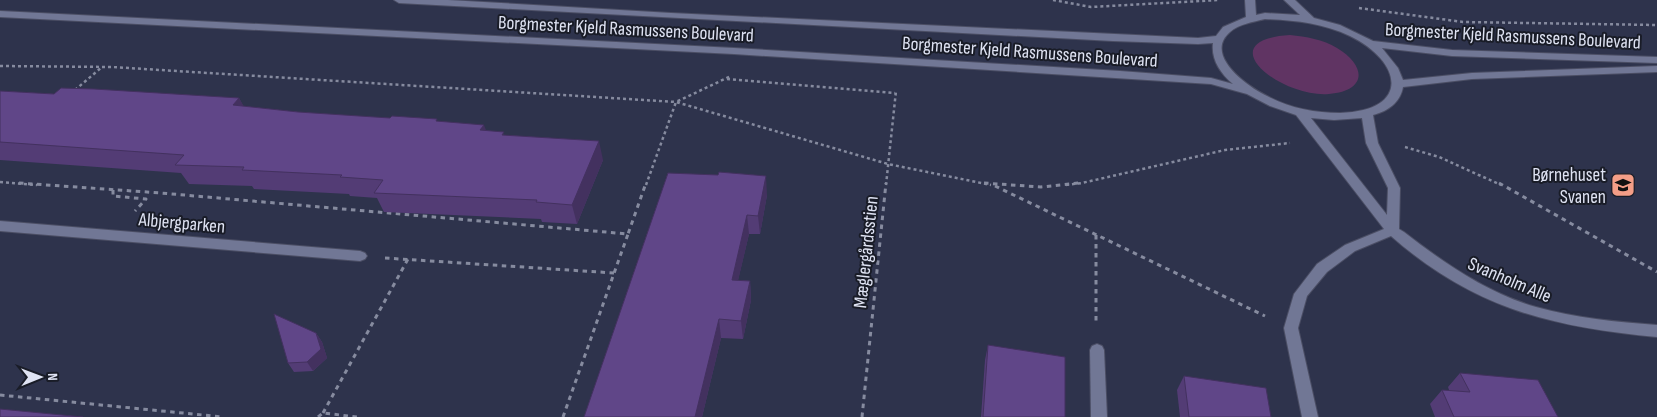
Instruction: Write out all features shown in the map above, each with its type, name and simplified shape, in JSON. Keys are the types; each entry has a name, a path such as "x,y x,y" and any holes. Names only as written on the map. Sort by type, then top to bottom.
{"street":[{"name":"Borgmester Kjeld Rasmussens Boulevard","path":"400,0 671,16 1112,38 1198,41 1218,39"},
{"path":"1250,0 1252,18"},
{"path":"1289,0 1310,19"},
{"name":"Borgmester Kjeld Rasmussens Boulevard","path":"0,14 758,52 1120,74 1211,81 1248,91"},
{"path":"1279,16 1310,19 1341,29 1368,43 1390,63 1396,74 1398,84 1394,97 1384,107 1367,114 1324,116 1281,107 1248,91 1231,78 1220,64 1216,51 1218,39 1230,26 1252,18 1279,16"},
{"name":"Borgmester Kjeld Rasmussens Boulevard","path":"1368,43 1452,53 1657,60"},
{"name":"Borgmester Kjeld Rasmussens Boulevard","path":"1398,84 1472,76 1657,68"},
{"name":"Svanholm Alle","path":"1300,112 1323,140 1357,189 1393,230 1454,276 1488,295 1525,310 1594,326 1657,331"},
{"path":"1310,417 1291,328 1301,294 1322,268 1350,248 1393,230 1394,188 1372,143 1367,114"},
{"name":"Albjergparken","path":"0,226 360,256"},
{"path":"1097,350 1099,417"}],"path":[{"path":"1053,0 1091,7 1219,0"},
{"path":"1351,6 1418,18 1463,22 1657,25"},
{"path":"0,66 102,67 676,102 888,164 993,185 1041,187 1082,183 1225,150 1323,140"},
{"path":"73,93 102,67"},
{"name":"Mæglergårdsstien","path":"676,102 727,79 895,92 862,417"},
{"path":"563,417 676,102"},
{"path":"1372,143 1407,147 1451,161 1504,185 1657,272"},
{"path":"0,182 161,193 628,234"},
{"path":"993,185 1291,328"},
{"path":"1096,234 1097,350"},
{"path":"360,256 614,273"},
{"path":"318,417 323,413 408,259"},
{"path":"0,395 223,417"},
{"path":"323,413 357,417"}],"shaded area":[{"path":"1290,35 1326,42 1347,55 1354,62 1358,70 1356,83 1341,92 1329,94 1310,93 1291,87 1260,68 1253,57 1255,47 1266,39"}],"building":[{"path":"61,88 239,98 233,105 298,112 437,119 436,121 484,125 480,130 504,132 502,135 599,141 572,205 536,202 537,200 374,193 383,180 340,177 342,175 242,170 244,167 175,165 184,155 0,142 0,91 54,94"},
{"path":"719,172 766,176 758,216 747,215 732,280 750,281 741,321 719,319 695,417 584,417 668,173 718,175"},
{"path":"274,314 316,333 321,349 307,362 288,363"},
{"path":"988,345 1065,357 1065,417 983,417"},
{"path":"1460,373 1538,380 1558,417 1454,417 1442,390 1470,392"},
{"path":"1184,376 1266,388 1271,417 1189,417"},
{"path":"0,409 83,417 0,417"}],"place":[{"name":"Børnehuset Svanen","path":"1623,185"}]}
